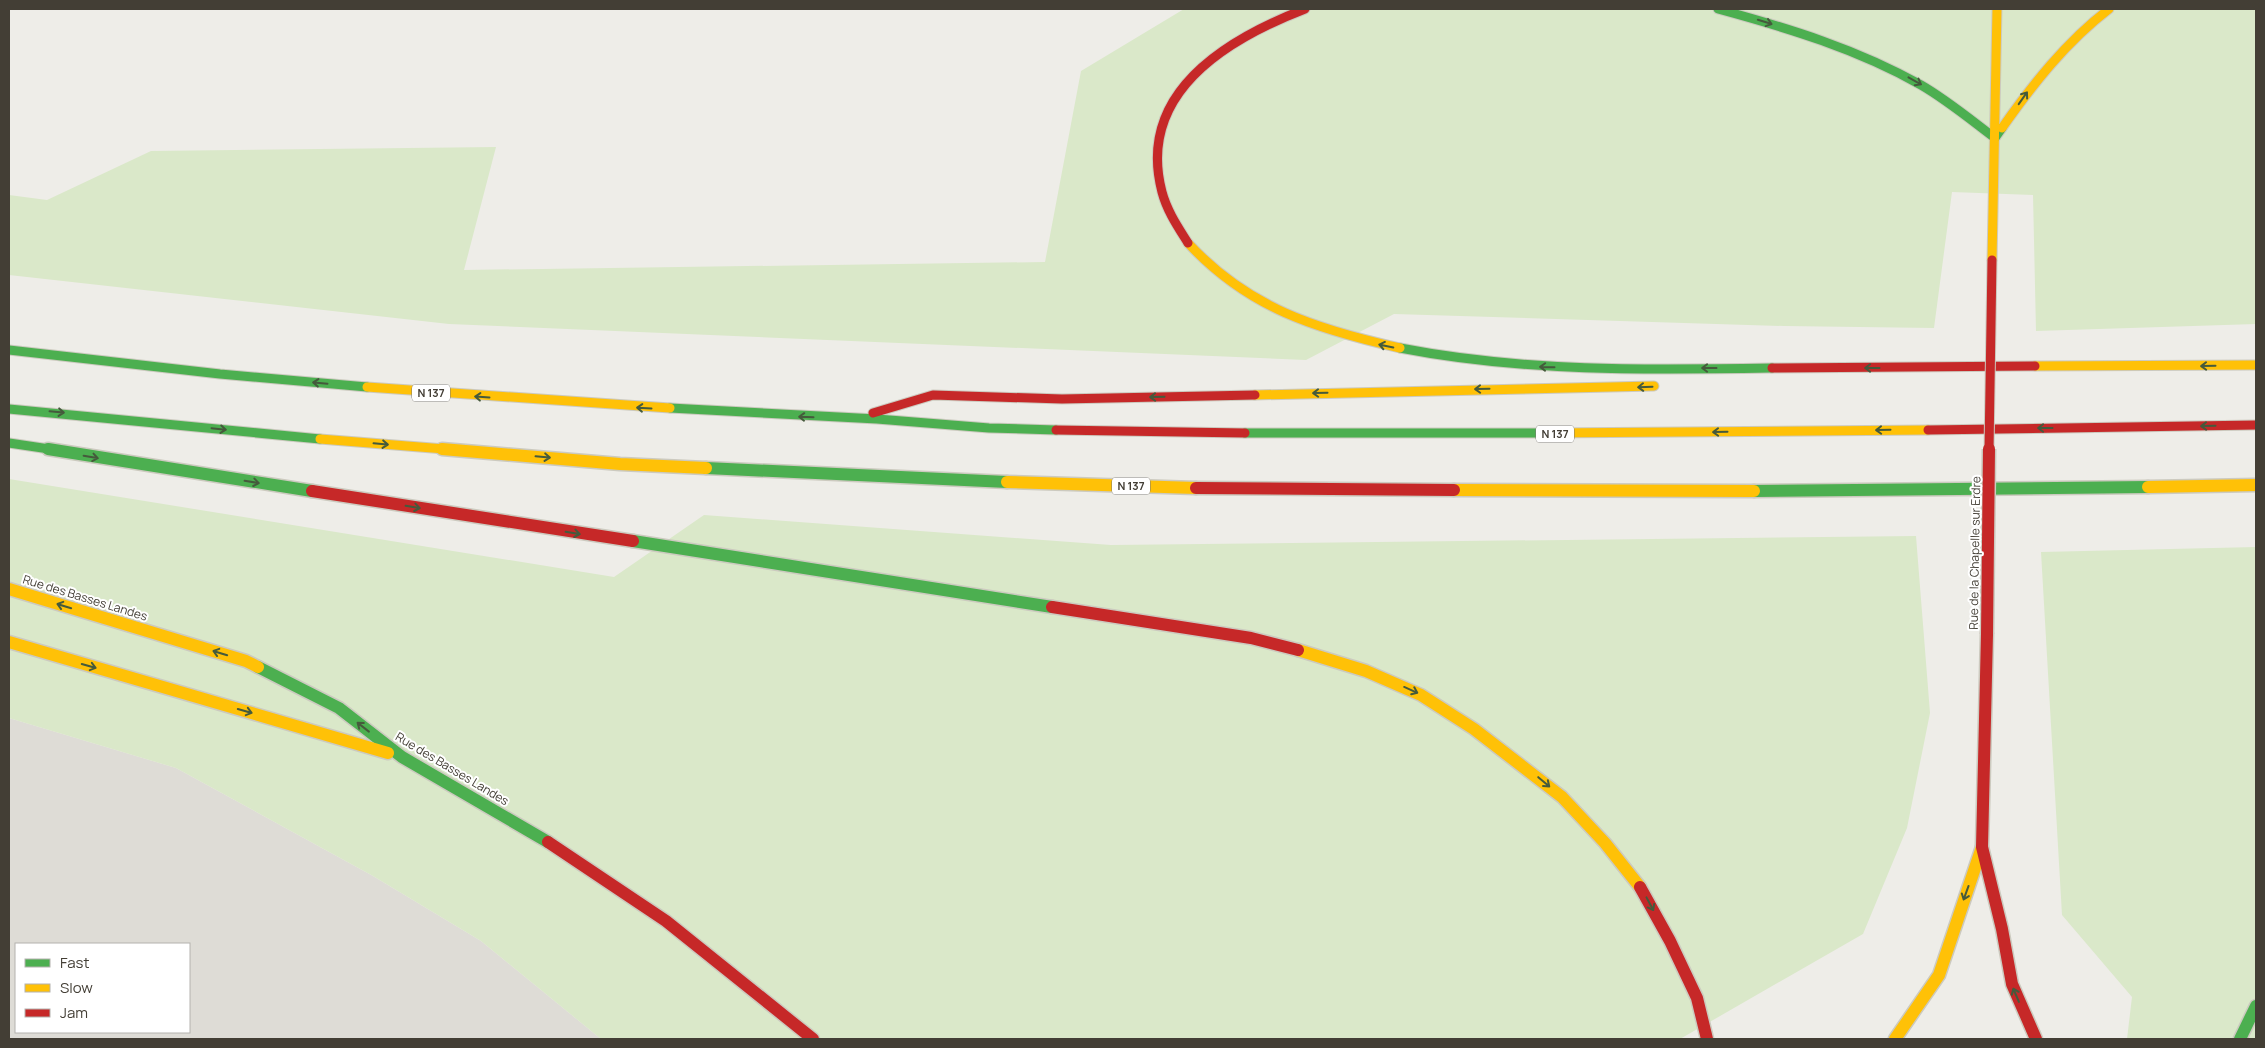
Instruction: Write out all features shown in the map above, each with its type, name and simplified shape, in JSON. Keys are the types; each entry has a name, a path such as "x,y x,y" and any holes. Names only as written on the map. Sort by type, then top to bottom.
{"main road":[{"path":"1304,9 1260,26 1223,47 1200,66 1182,87 1161,128 1156,150 1156,171 1166,209 1190,247 1207,264 1225,280 1255,299 1312,324 1355,340 1425,355 1533,367 1618,369 2256,365"},
{"path":"1718,9 1819,38 1883,64 1923,86 1996,138 2040,74 2093,20 2109,9"},
{"name":"Rue de la Chapelle sur Erdre","path":"1997,9 1982,847 2002,929 2012,984 2036,1039"},
{"name":"N 137","path":"9,350 159,368 430,393 755,415 855,418 1029,430 1346,434 1660,433 2256,425"},
{"path":"1821,380 2130,367"},
{"path":"855,418 933,395 1062,399 1661,386"},
{"name":"N 137","path":"9,408 265,434 620,464 991,482 1185,488 1545,491 1865,491 2256,485"},
{"path":"9,444 1251,638 1315,654 1366,670 1421,695 1474,729 1520,762 1562,797 1605,843 1642,889 1670,941 1697,998 1707,1039"},
{"name":"Rue des Basses Landes","path":"9,589 246,661 339,708 402,757 556,847 666,921 813,1039"},
{"path":"9,642 402,757"},
{"name":"Rue de la Chapelle sur Erdre","path":"1895,1039 1939,975 1982,847"},
{"path":"2240,1039 2256,1006"}],"shaded area":[{"path":"9,718 176,768 373,876 481,941 601,1039 9,1039"}],"green space":[{"path":"1184,9 2256,9 2256,324 2036,331 2033,195 1952,192 1934,328 1784,326 1394,314 1306,360 449,324 9,275 9,195 47,200 151,151 496,147 464,270 1045,262 1081,71"},
{"path":"9,479 614,577 704,515 1111,545 1916,536 1930,713 1907,828 1863,934 1680,1039 601,1039 481,941 373,876 176,768 9,718"},
{"path":"2256,547 2256,1039 2127,1039 2132,997 2062,915 2041,552"}],"traffic: fast":[{"path":"1718,9 1796,31 1872,60 1931,91 1995,138 2002,128"},
{"path":"1400,348 1446,357 1538,367 1585,369 1772,368"},
{"path":"9,350 220,374 367,387"},
{"path":"670,408 877,419 989,428 1056,430"},
{"path":"9,409 320,439"},
{"path":"1245,433 1544,433"},
{"path":"9,443 312,491"},
{"path":"706,468 1007,482"},
{"path":"1754,491 2148,487"},
{"path":"633,541 1052,607"},
{"path":"258,667 339,708 402,757 548,842"},
{"path":"2240,1039 2256,1006"}],"traffic: slow":[{"path":"1992,260 1997,9"},
{"path":"2002,128 2038,79 2064,49 2078,34 2109,9"},
{"path":"1188,243 1208,265 1231,284 1257,300 1284,313 1342,334 1400,348"},
{"path":"2035,366 2256,365"},
{"path":"1255,395 1654,386"},
{"path":"367,387 670,408"},
{"path":"1544,433 1928,430"},
{"path":"320,439 620,464 706,468"},
{"path":"1007,482 1196,488"},
{"path":"2148,487 2256,485"},
{"path":"1454,490 1754,491"},
{"path":"9,589 246,661 258,667"},
{"path":"9,642 388,753"},
{"path":"1298,650 1366,671 1421,695 1474,729 1562,797 1605,843 1640,887"},
{"path":"1895,1039 1939,975 1982,847"}],"traffic: jam":[{"path":"1188,243 1172,218 1162,193 1158,168 1158,144 1164,120 1176,97 1192,76 1224,48 1258,29 1305,9"},
{"path":"1987,634 1992,260"},
{"path":"1772,368 2035,366"},
{"path":"873,413 933,395 1062,399 1255,395"},
{"path":"1928,430 2256,425"},
{"path":"1056,430 1245,433"},
{"path":"1196,488 1454,490"},
{"path":"312,491 633,541"},
{"path":"1052,607 1251,638 1298,650"},
{"path":"1987,634 1982,847 2002,929 2012,984 2036,1039"},
{"path":"548,842 666,921 813,1039"},
{"path":"1640,887 1670,941 1697,998 1707,1039"}]}
